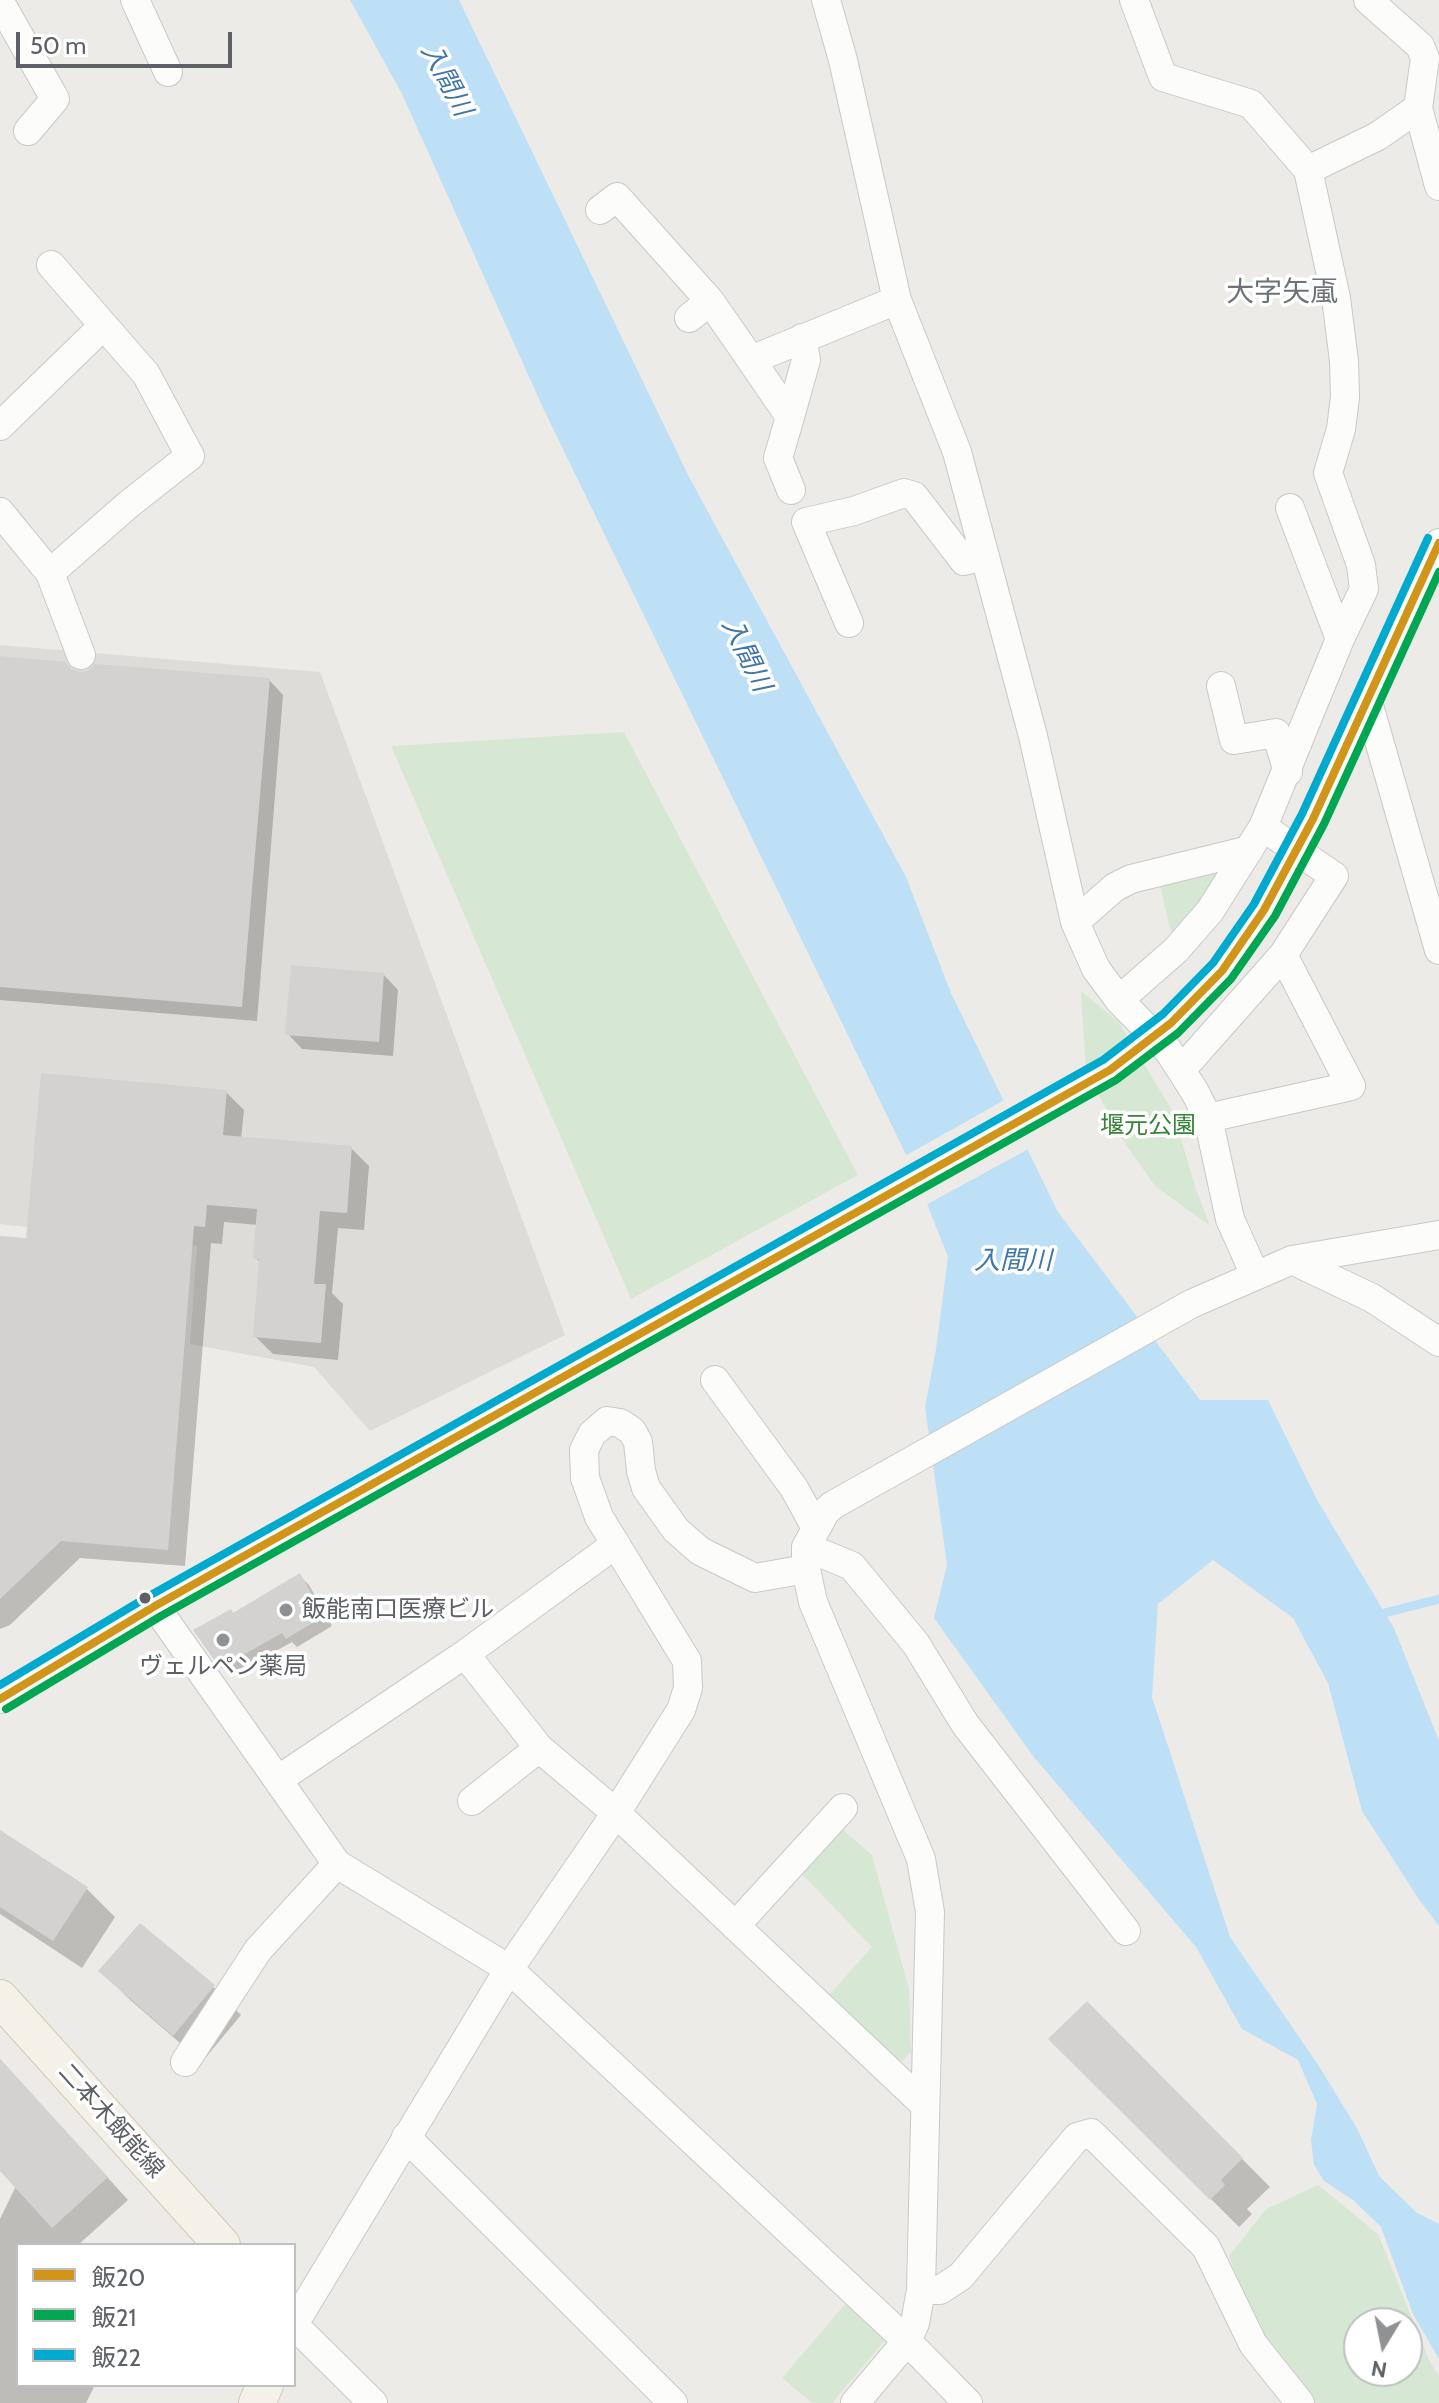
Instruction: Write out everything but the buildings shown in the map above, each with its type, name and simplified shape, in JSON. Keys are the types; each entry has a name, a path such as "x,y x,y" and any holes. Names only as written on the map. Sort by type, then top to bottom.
{"main road":[{"name":"二本木飯能線","path":"0,1998 220,2243"}],"street":[{"path":"135,0 168,72"},
{"path":"826,0 843,60 897,300 957,452 1033,736 1075,922 1096,969 1119,1000 1168,1050 1182,1069 1208,1118 1230,1219 1255,1275"},
{"path":"1119,1000 1176,950 1210,911 1256,839 1288,772 1340,639 1364,589 1361,565 1328,473 1341,429 1345,397 1344,361 1330,268 1308,170 1251,104 1163,77 1134,0"},
{"path":"1368,0 1429,38 1418,108 1439,186"},
{"path":"2,7 55,99 28,131"},
{"path":"1308,170 1378,136 1418,108"},
{"path":"600,210 617,197 700,309 751,360 790,417"},
{"path":"50,573 190,456 146,374 51,265"},
{"path":"751,360 897,300"},
{"path":"0,426 103,326"},
{"path":"791,490 778,458 806,360 802,338"},
{"path":"849,623 806,522 854,511 904,493 914,496 964,561 985,556"},
{"path":"1290,508 1340,639"},
{"path":"0,512 50,573 81,655"},
{"path":"0,1699 155,1606 1110,1070 1171,1023 1222,971 1264,910 1313,819 1439,543"},
{"path":"1221,686 1234,740 1276,733 1288,772"},
{"path":"1368,702 1439,950"},
{"path":"1075,922 1115,887 1131,879 1256,839 1334,876 1283,955 1182,1069"},
{"path":"1208,1118 1351,1086 1283,955"},
{"path":"296,2321 509,1969 616,1813 681,1710 688,1688 687,1661 599,1517 585,1478 584,1450 592,1434 607,1421 620,1423 632,1431 638,1442 646,1488 676,1530 700,1551 755,1578 809,1548 833,1505 1191,1304 1292,1260 1439,1235"},
{"path":"1292,1260 1372,1298 1439,1342"},
{"path":"715,1380 794,1488 809,1548 813,1602 921,1859 930,1912 921,2290 915,2323 907,2341 855,2403"},
{"path":"279,1779 465,1654 616,1544"},
{"path":"809,1548 852,1566 916,1644 965,1724 1126,1931"},
{"path":"155,1606 337,1864 509,1969 907,2341 968,2403"},
{"path":"465,1654 539,1748 616,1813 925,2105"},
{"path":"472,1801 539,1748"},
{"path":"735,1926 843,1808"},
{"path":"185,2062 258,1950 337,1864"},
{"path":"921,2290 940,2290 961,2276 1077,2137 1091,2133 1206,2247 1253,2344 1300,2403"},
{"path":"406,2137 673,2403"},
{"path":"296,2326 373,2403"}],"shaded area":[{"path":"0,645 320,672 565,1335 370,1431 314,1367 190,1344 197,1246 0,1224"}],"green space":[{"path":"624,732 858,1175 631,1299 391,746"},
{"path":"1229,866 1172,936 1160,886"},
{"name":"堰元公園","path":"1081,991 1118,1021 1173,1112 1210,1226 1155,1186 1124,1142 1086,1072"},
{"path":"841,1828 872,1855 909,1989 911,2052 895,2068 829,1995 872,1947 801,1873"},
{"path":"1318,2185 1378,2234 1408,2307 1343,2307 1343,2387 1423,2387 1423,2345 1439,2376 1439,2403 1310,2403 1260,2337 1229,2256 1266,2209"},
{"path":"846,2303 887,2338 832,2403 812,2403 782,2378"}],"water":[{"name":"入間川","path":"350,0 459,0 688,475 906,877 951,993 1058,1212 1200,1400 1268,1400 1317,1500 1394,1628 1439,1741 1439,1926 1362,1811 1328,1683 1293,1618 1213,1560 1158,1604 1152,1697 1230,1937 1317,2063 1358,2130 1379,2176 1417,2213 1439,2224 1439,2359 1423,2331 1423,2307 1410,2307 1381,2227 1353,2200 1324,2181 1314,2165 1311,2140 1317,2104 1298,2060 1242,2029 1196,1947 1033,1756 934,1618 947,1565 925,1407 948,1257 914,1171 543,408 402,94"}],"pier":[{"path":"1008,1098 1032,1147 924,1206 903,1157"}],"waterway":[{"path":"1373,1616 1439,1599"}],"transit line":[{"name":"飯22","path":"0,1685 149,1596 1103,1060 1163,1014 1213,963 1254,904 1302,814 1428,538"},
{"name":"飯20","path":"0,1699 155,1606 1110,1070 1171,1023 1222,971 1264,910 1313,819 1439,543"},
{"name":"飯21","path":"6,1709 161,1616 1116,1080 1178,1033 1231,979 1275,916 1324,824 1439,572"}],"place":[{"name":"飯能南口医療ビル","path":"286,1610"},
{"name":"ヴェルペン薬局","path":"223,1640"}],"district":[{"name":"大字矢颪","path":"1282,293"}]}
